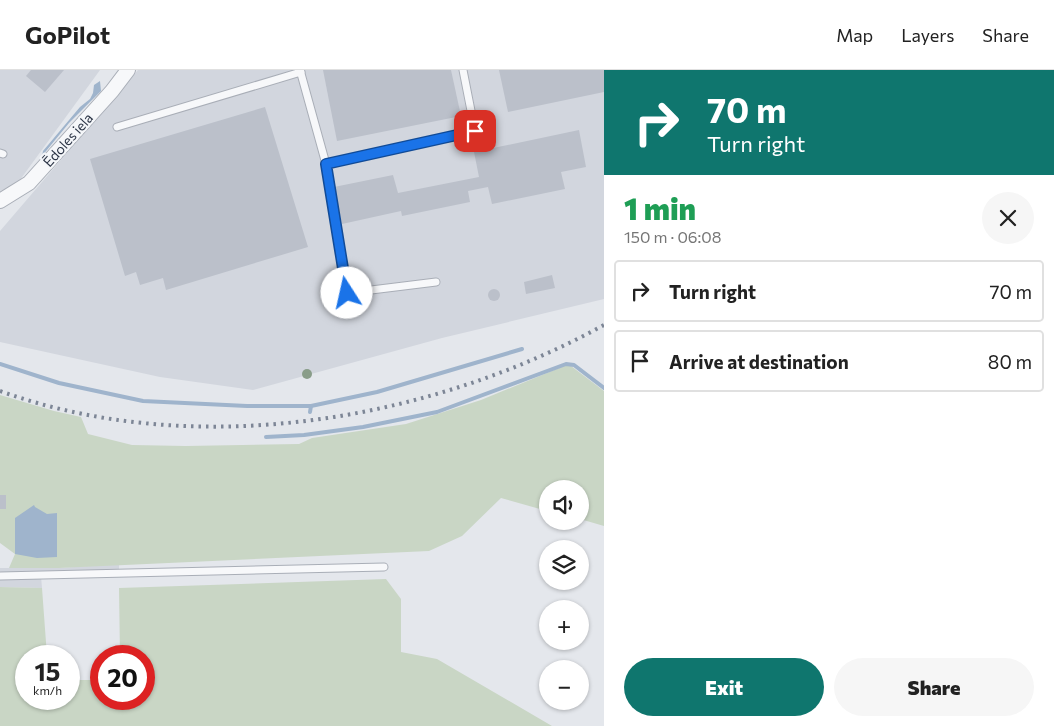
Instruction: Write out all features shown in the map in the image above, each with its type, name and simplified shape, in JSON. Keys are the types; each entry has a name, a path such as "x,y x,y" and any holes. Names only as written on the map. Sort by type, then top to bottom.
{"street":[{"name":"Ēdoles iela","path":"0,201 29,183 106,98 128,70"}],"lane":[{"path":"326,164 475,131 463,70"},
{"path":"117,127 300,71 326,164 347,293 436,282"},
{"path":"0,576 384,567"}],"shaded area":[{"path":"0,70 100,70 17,184 0,191"},
{"path":"138,70 604,70 604,299 442,338 253,390 160,377 0,342 0,231"},
{"path":"119,564 119,573 41,576 42,588 0,587 0,568 59,568"}],"green space":[{"path":"564,366 571,366 604,391 604,526 589,522 589,480 539,480 539,509 501,498 462,536 429,551 59,568 9,568 15,554 0,543 0,395 81,417 88,434 132,445 186,446 299,444 312,438 406,424 481,400"},
{"path":"386,579 401,599 401,652 437,659 552,726 0,726 0,587 42,588 46,645 15,645 15,710 80,710 80,680 90,680 90,710 155,710 155,645 120,645 119,588"}],"water":[{"path":"100,81 101,91 69,123 42,156 43,151 80,107 90,99 94,85"},
{"path":"34,505 47,514 57,513 57,557 37,558 15,554 15,518"}],"building":[{"path":"31,70 64,70 45,92 26,76"},
{"path":"323,70 451,70 461,116 337,141"},
{"path":"499,70 604,70 604,92 508,112"},
{"path":"265,107 308,247 166,290 163,278 140,285 136,272 125,276 90,159"},
{"path":"579,130 586,167 561,172 565,189 492,204 488,187 468,191 470,202 402,216 401,211 342,224 334,187 393,175 398,193 479,177 474,152"},
{"path":"552,275 555,288 526,294 524,282"},
{"path":"494,289 500,295 494,301 488,295"},
{"path":"0,495 6,495 6,509 0,509"}],"waterway":[{"path":"310,412 311,406 377,392 522,349"},
{"path":"0,364 59,383 143,401 247,406 311,406"},
{"path":"266,437 304,435 363,427 437,412 566,364 574,365 604,388"}],"railway":[{"path":"0,391 74,412 151,424 230,426 308,421 386,407 462,386 535,359 604,325"}],"route":[{"path":"347,293 326,164 475,131"}]}
